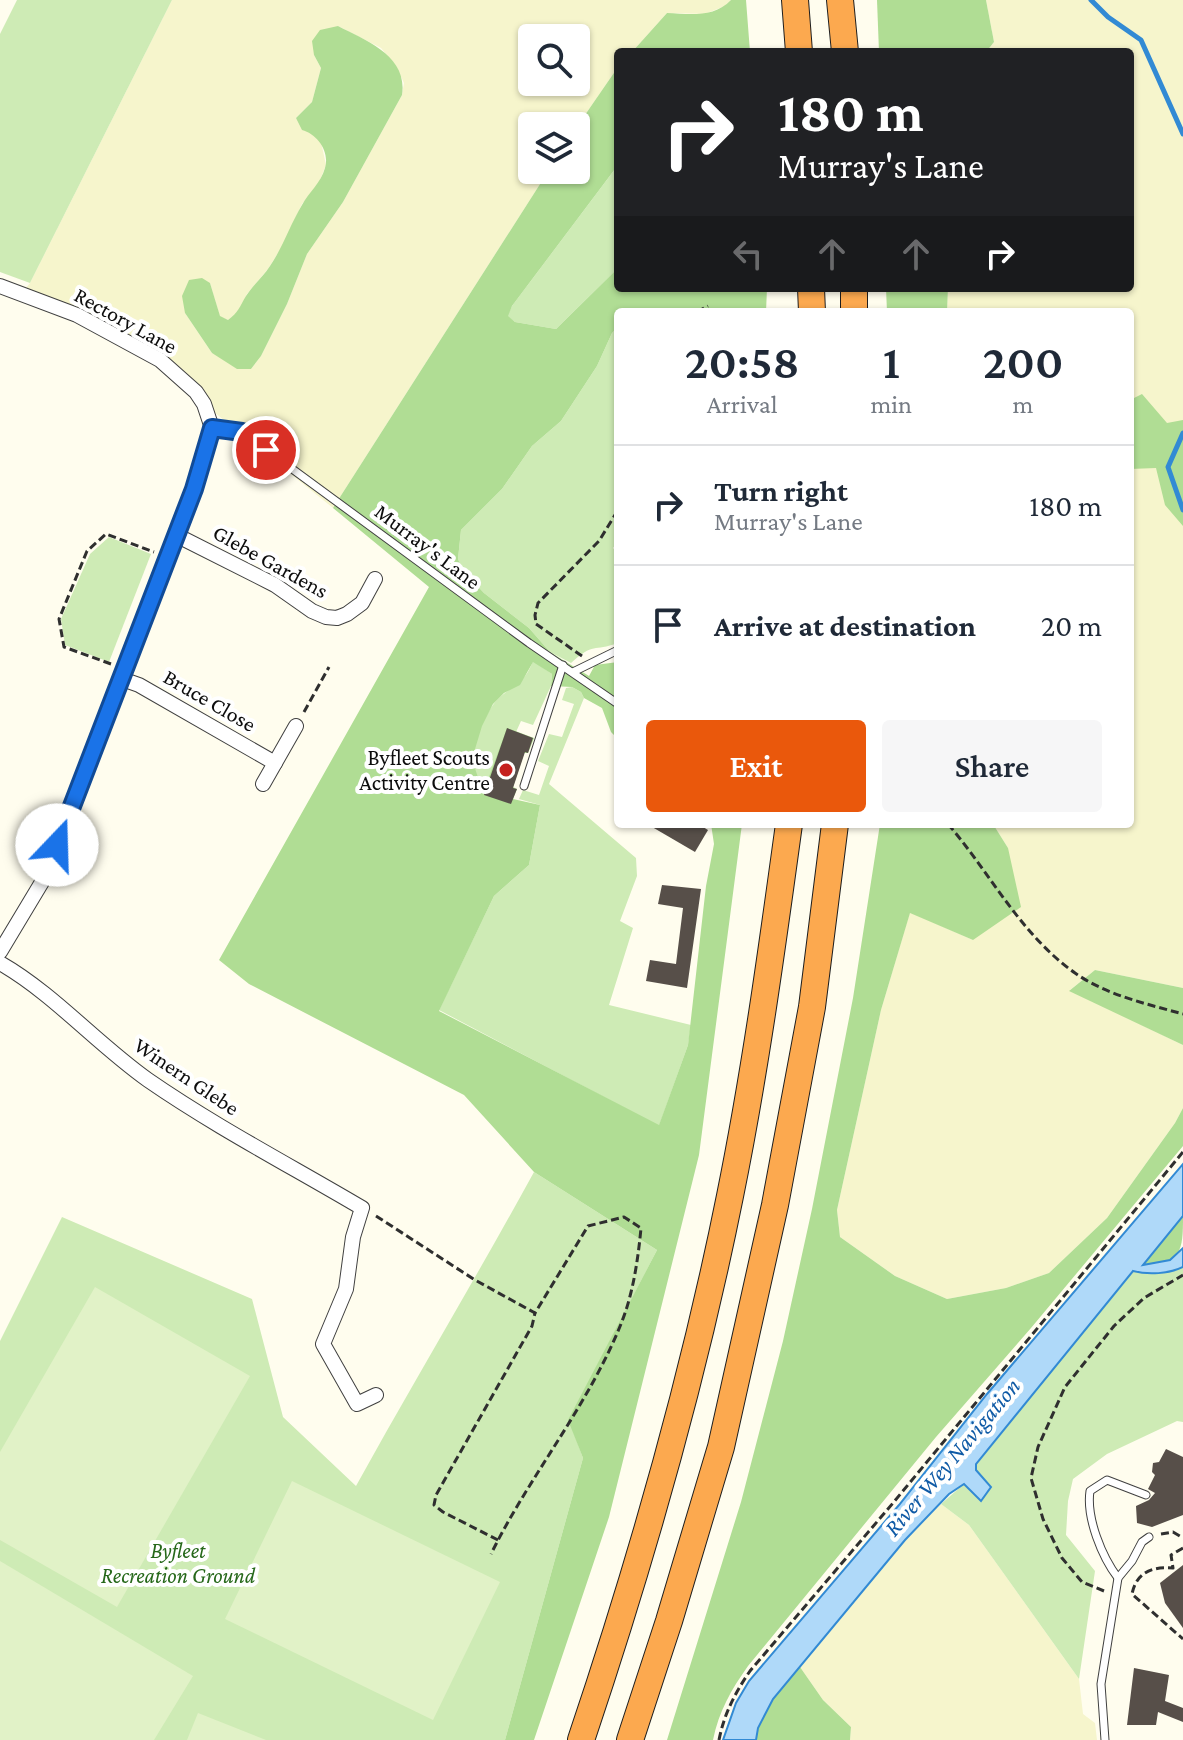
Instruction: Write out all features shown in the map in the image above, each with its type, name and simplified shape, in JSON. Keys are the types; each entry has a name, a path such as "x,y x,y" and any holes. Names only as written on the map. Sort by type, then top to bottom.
{"highway":[{"path":"795,0 799,48"},
{"path":"840,0 845,48"},
{"path":"581,1740 613,1645 676,1424 730,1197 766,995 788,828"},
{"path":"630,1740 721,1447 772,1220 812,1007 834,828"}],"street":[{"name":"Rectory Lane","path":"0,286 77,315 160,360 196,392 204,404 212,428"},
{"path":"0,952 42,882 168,557 208,448 212,428"},
{"name":"Glebe Gardens","path":"176,535 275,585 326,617 337,618 362,603 375,579"},
{"name":"Bruce Close","path":"124,674 275,763"},
{"path":"263,784 296,726"},
{"name":"Winern Glebe","path":"0,963 40,991 148,1080 362,1208"},
{"path":"362,1208 353,1237 346,1289 323,1344 352,1407 376,1395"}],"lane":[{"name":"Murray's Lane","path":"212,428 242,432 516,634 614,701"},
{"path":"573,672 614,652"},
{"path":"524,786 563,665"},
{"path":"1118,1578 1108,1565 1088,1505 1090,1491 1107,1480 1146,1495"},
{"path":"1105,1740 1101,1684 1118,1578 1142,1542 1149,1537"}],"path":[{"path":"704,308 708,306"},
{"path":"592,662 536,624 535,615 538,603 599,541 614,517"},
{"path":"124,674 64,647 59,619 87,551 106,534 168,557"},
{"path":"296,726 329,667"},
{"path":"951,828 1029,932 1076,974 1122,996 1183,1014"},
{"path":"719,1740 722,1720 735,1692 750,1671 1183,1152"},
{"path":"362,1208 475,1280 535,1313"},
{"path":"491,1554 575,1414 622,1321 637,1263 641,1228 624,1217 588,1226 544,1304 535,1313 532,1326 436,1495 434,1505 443,1512 498,1540"},
{"path":"1116,1592 1082,1582 1062,1558 1043,1519 1031,1478 1038,1447 1065,1387 1114,1326 1144,1298 1183,1275"},
{"path":"1149,1537 1173,1532 1183,1538"},
{"path":"1183,1548 1171,1555 1173,1568 1162,1567 1144,1572 1134,1582 1132,1594 1183,1639"}],"green space":[{"path":"17,0 172,0 30,283 0,272 0,34"},
{"path":"172,0 731,0 725,6 705,14 667,13 636,48 614,48 614,73 587,112 518,112 518,184 540,184 333,508 204,404 177,374 22,293 30,283","holes":["338,26 381,48 396,66 404,83 402,95 343,202 307,254 261,356 251,369 212,353 185,313 210,283 220,317 228,320 238,313 247,294 283,245 302,204 318,185 326,165 321,142 296,118 312,102 321,68 314,55"]},
{"path":"731,0 746,0 750,48 636,48 667,13 693,14 724,6"},
{"path":"877,0 986,0 994,42 989,48 879,48"},
{"path":"986,0 1183,0 1183,988 1095,970 1070,990 1183,1045 1183,1108 1107,1218 1049,1273 1006,1288 947,1299 895,1276 840,1237 837,1210 881,1010 910,912 973,940 1008,848 996,828 1134,828 1134,308 947,308 948,292 1134,292 1134,48 989,48 994,42"},
{"path":"338,26 373,44 392,60 399,70 402,95 343,202 307,254 261,356 251,369 237,369 212,353 185,313 182,296 189,280 202,278 210,283 220,316 228,320 275,259 325,168 326,155 321,144 313,135 302,130 296,118 312,102 321,68 314,55 312,41 320,30"},
{"path":"614,73 614,170 512,306 508,316 515,322 556,329 614,272 614,292 767,292 766,308 614,308 614,331 597,366 561,421 532,446 502,489 461,530 458,559 464,572 484,593 529,628 550,652 589,676 595,665 614,663 614,735 602,708 572,687 551,686 552,674 533,662 520,685 504,693 493,704 482,726 472,759 483,793 507,728 534,738 528,753 524,753 513,787 517,789 513,799 540,805 529,865 494,896 439,1011 659,1125 688,1045 706,886 714,844 712,828 741,828 699,1155 609,1517 534,1740 505,1740 583,1458 568,1420 657,1250 534,1172 464,1095 249,984 219,960 429,587 333,508 540,184 590,184 590,112 587,112"},
{"path":"614,170 614,272 556,329 515,322 507,316"},
{"path":"886,292 948,292 947,308 887,308"},
{"path":"614,331 614,644 589,650 571,663 550,652 529,628 484,593 464,572 458,559 461,530 502,489 532,446 561,421 597,366"},
{"path":"1142,394 1167,423 1183,420 1183,526 1165,505 1156,468 1134,469 1134,398"},
{"path":"109,537 151,554 109,662 65,645 61,619 90,554"},
{"path":"533,661 552,674 551,686 533,725 521,721 516,732 507,729 484,795 472,759 478,735 495,702 523,679"},
{"path":"572,687 584,698 549,784 636,858 637,876 620,921 633,928 609,1005 691,1025 688,1045 659,1126 439,1010 494,896 529,865 540,805 519,799 523,790 539,795 549,766 538,761 549,734 562,737 574,704 562,700 566,688"},
{"path":"879,828 996,828 1008,848 1021,907 973,940 910,913 881,1010 837,1210 840,1237 895,1276 947,1299 1006,1288 1049,1273 1107,1218 1183,1108 1183,1146 936,1437 748,1666 726,1701 713,1740 667,1740 741,1502 783,1341 853,998"},
{"path":"1095,970 1183,988 1183,1045 1069,991"},
{"name":"Byfleet Recreation Ground","path":"534,1172 657,1250 569,1420 583,1458 505,1740 0,1740 0,1341 62,1217 252,1299 283,1417 356,1486"},
{"path":"1183,1216 1178,1253 1165,1262 1142,1265"},
{"path":"1183,1267 1183,1422 1177,1421 1107,1454 1073,1479 1066,1535 1095,1571 1079,1679 969,1525 941,1504 964,1484 981,1501 983,1480 975,1470 975,1464 1134,1271 1176,1270"},
{"path":"95,1287 250,1376 117,1607 0,1540 0,1452"},
{"path":"292,1481 500,1582 433,1720 225,1619"},
{"path":"941,1504 969,1525 1079,1679 1083,1714 1095,1723 1097,1740 850,1740 851,1727 823,1700 800,1667 905,1540"},
{"path":"0,1561 193,1676 154,1740 0,1740"},
{"path":"800,1667 823,1700 851,1727 850,1740 756,1740 767,1710"},
{"path":"198,1713 266,1740 187,1740"}],"water":[{"name":"River Wey Navigation","path":"1183,1164 1183,1216 1143,1265 1170,1260 1183,1248 1183,1267 1158,1273 1133,1271 976,1464 976,1470 991,1487 981,1501 964,1484 949,1494 905,1540 773,1699 758,1728 756,1740 723,1740 736,1703 749,1681"}],"building":[{"name":"Byfleet Scouts Activity Centre","path":"507,728 533,738 513,788 517,789 511,804 484,795"},
{"path":"654,828 705,828 708,830 695,852"},
{"path":"662,885 701,889 687,988 646,981 650,960 676,964 683,908 658,904"},
{"path":"1166,1449 1183,1457 1183,1515 1152,1527 1137,1523 1136,1506 1155,1493 1148,1489 1155,1475 1152,1472 1153,1463 1159,1462"},
{"path":"1183,1565 1183,1628 1165,1603 1160,1583"},
{"path":"1134,1668 1169,1675 1165,1701 1183,1708 1183,1722 1158,1712 1156,1725 1127,1725"}],"waterway":[{"path":"1091,0 1108,17 1141,40 1183,134"},
{"path":"1183,433 1168,467 1183,510"}],"place":[{"name":"Byfleet Scouts Activity Centre","path":"506,770"}],"route":[{"path":"57,845 194,489 212,428 242,432 266,450"}]}
